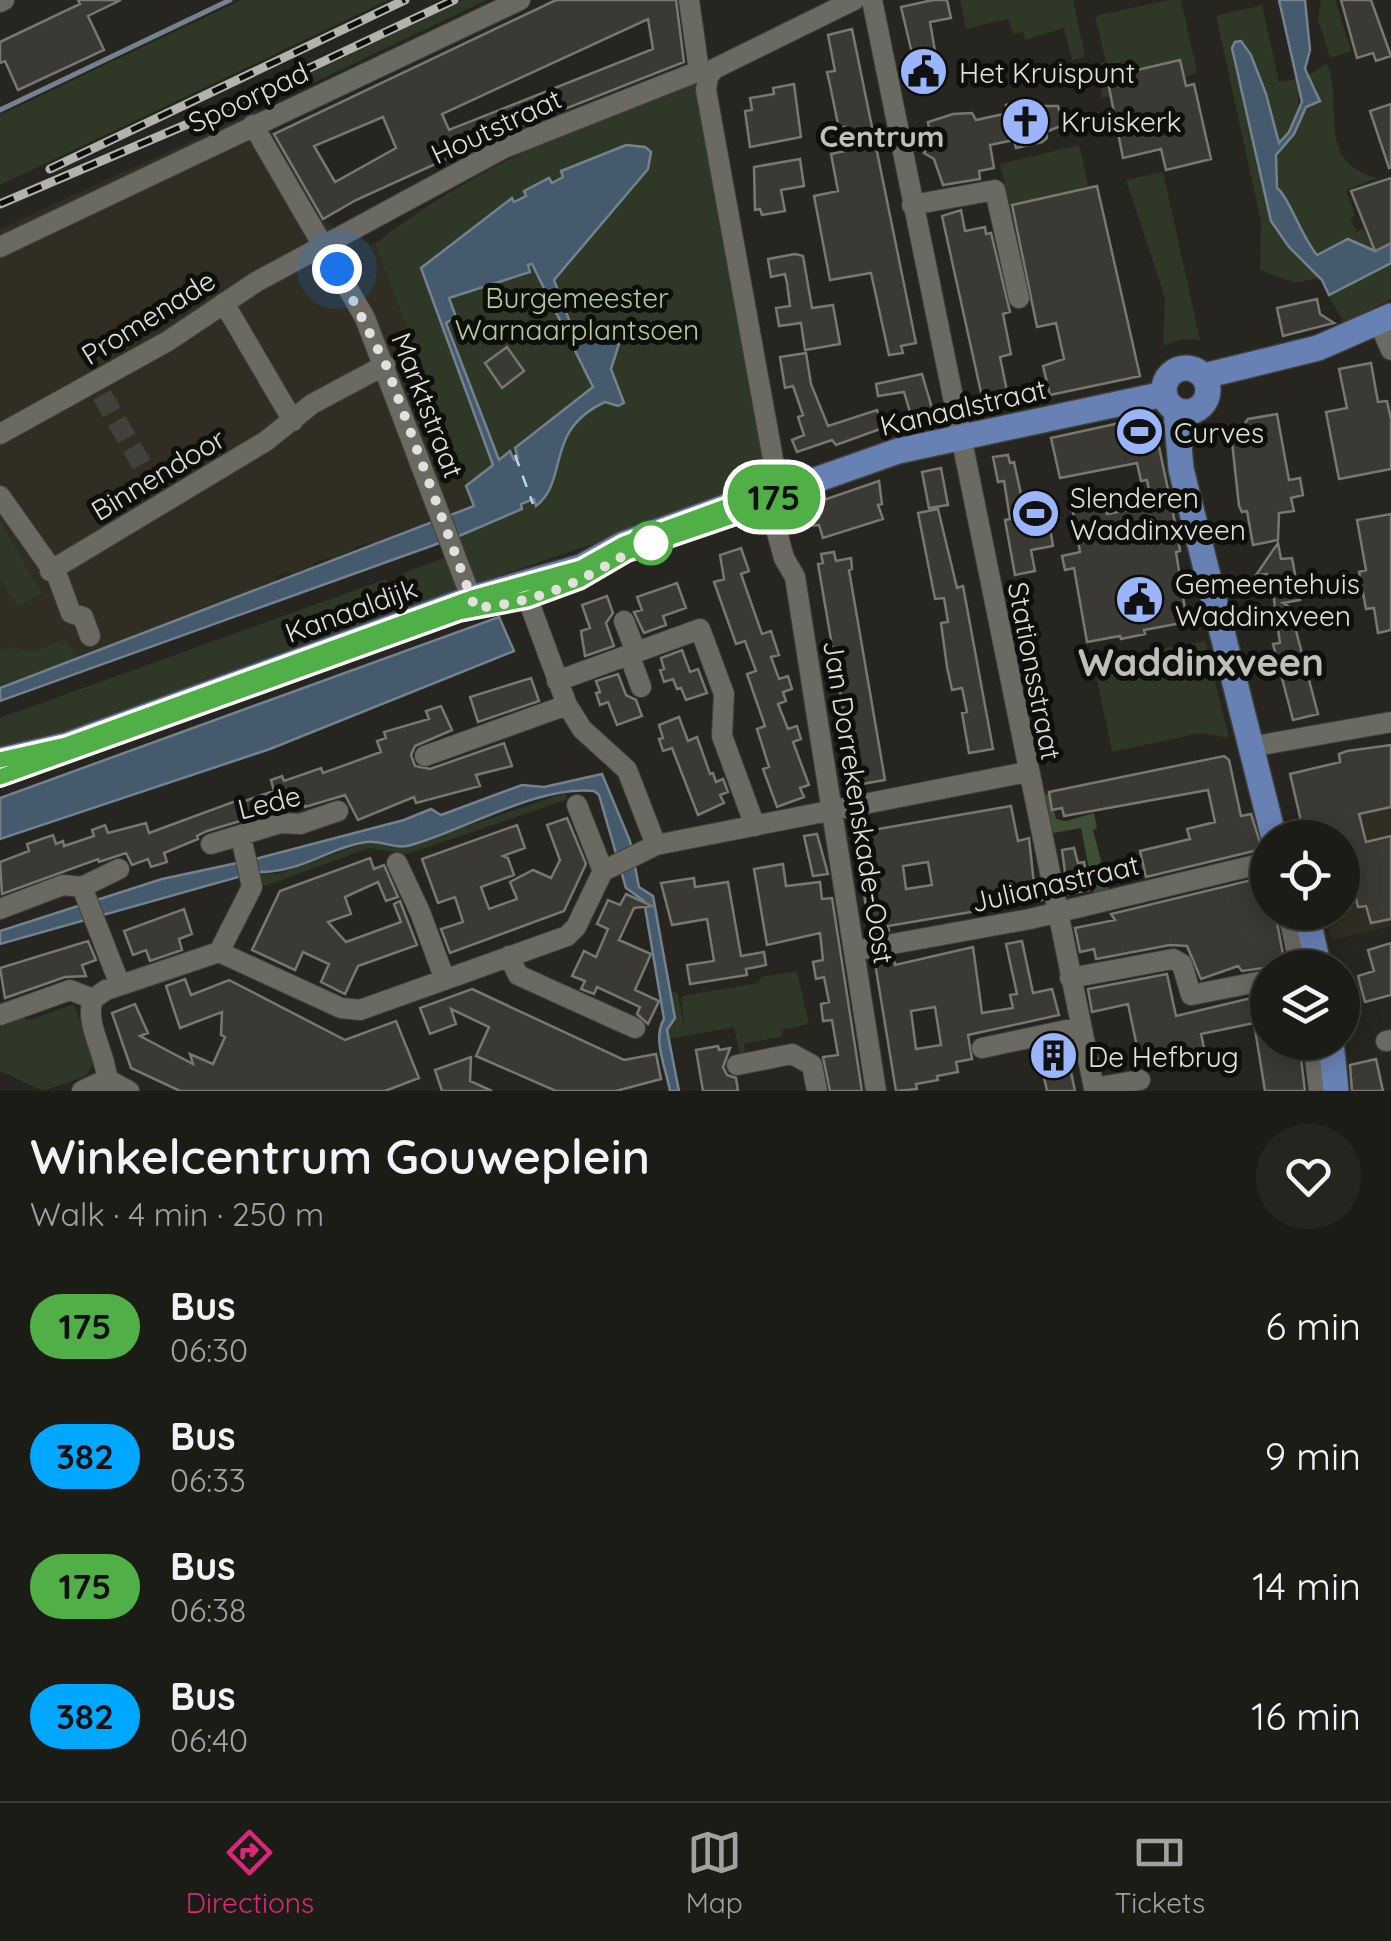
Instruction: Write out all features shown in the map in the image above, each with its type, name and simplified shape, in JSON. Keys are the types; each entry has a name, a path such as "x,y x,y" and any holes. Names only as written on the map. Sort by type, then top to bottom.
{"main road":[{"name":"Kanaalstraat","path":"777,493 898,451 960,436 1189,397 1318,348 1387,331"},
{"path":"1189,397 1189,454 1270,820"},
{"name":"Kanaaldijk","path":"0,760 82,739 470,596 525,593 579,580 627,552 765,505 777,493"},
{"name":"Kanaaldijk","path":"0,777 470,596"},
{"path":"1255,746 1280,820"},
{"path":"1333,1060 1336,1091"}],"street":[{"name":"Spoorpad","path":"0,246 520,0"},
{"path":"689,0 777,493"},
{"name":"Stationsstraat","path":"872,0 1094,1088 1140,1080"},
{"path":"704,74 850,2"},
{"name":"Houtstraat","path":"323,244 504,148 704,74"},
{"name":"Marktstraat","path":"254,125 323,244 386,365 470,596"},
{"path":"912,206 995,190 1019,298"},
{"name":"Promenade","path":"0,434 99,389 224,302 323,244"},
{"path":"224,302 294,421"},
{"name":"Binnendoor","path":"50,570 161,497 294,421 312,404 386,365"},
{"path":"0,496 58,578 71,613 83,618 90,636"},
{"name":"Jan Dorrekenskade-Oost","path":"775,525 784,558 795,577 876,1091"},
{"path":"525,593 566,705 582,729 627,770 628,858"},
{"path":"624,621 641,687"},
{"path":"557,680 700,628 724,694 722,736 755,826"},
{"path":"425,756 566,705"},
{"path":"1255,746 1391,722"},
{"path":"107,1080 106,1062 90,1016 94,999 120,985 219,952 350,1012 570,933 628,858 755,826 1027,772"},
{"path":"577,805 628,858"},
{"name":"Lede","path":"211,844 245,857 281,823 300,824 338,811"},
{"path":"219,952 252,887 245,857"},
{"path":"397,863 406,888 414,896 445,980"},
{"name":"Julianastraat","path":"854,951 978,930 1250,866"},
{"path":"84,894 119,869"},
{"path":"0,909 62,885 84,894 120,985"},
{"path":"509,956 518,974 636,1028"},
{"path":"1070,978 1173,959 1182,964 1191,995 1250,984"},
{"path":"0,1016 70,990 94,999"},
{"path":"982,1048 1081,1028"},
{"path":"737,1065 792,1054 812,1065 817,1091"},
{"path":"1315,1060 1319,1091"},
{"path":"82,1091 107,1080"},
{"path":"107,1080 129,1091"}],"shaded area":[{"path":"259,109 323,219 343,233 375,244 474,506 370,548 367,543 354,548 355,554 330,563 328,558 314,563 315,568 291,578 288,572 275,577 276,583 0,688 0,229"},
{"path":"1391,805 1391,926 1331,940 1329,930 1360,930 1360,820 1339,819"}],"green space":[{"path":"241,0 388,0 0,185 0,115"},
{"path":"463,0 487,0 313,83 244,110 286,85"},
{"path":"960,0 1073,0 1085,57 1072,60 1064,28 1025,40 1023,32 1013,34 1008,19 966,29"},
{"path":"1181,0 1197,72 1184,78 1179,60 1108,76 1111,96 1102,98 1096,65 1106,62 1095,16"},
{"path":"1321,0 1335,0 1351,51 1330,58 1318,19"},
{"path":"1262,5 1279,82 1296,79 1298,88 1296,113 1279,143 1257,75 1232,49 1271,221 1319,278 1295,283 1260,270 1261,222 1216,16"},
{"path":"1327,63 1338,146 1358,170 1377,178 1346,190 1355,215 1350,218 1357,232 1363,229 1375,251 1348,239 1315,254 1288,209 1274,173 1276,160 1318,90 1307,76"},
{"name":"Burgemeester Warnaarplantsoen","path":"700,78 767,477 742,489 743,493 475,584 457,537 474,505 375,244 450,192 531,148"},
{"path":"1079,145 1089,188 1010,206 1000,164"},
{"path":"1163,172 1200,340 1181,339 1163,346 1165,298 1126,180"},
{"path":"1391,263 1391,299 1344,323 1329,296"},
{"path":"0,521 42,594 17,607 0,578"},
{"path":"447,557 458,586 456,596 422,608 414,603 403,573"},
{"path":"386,579 397,609 394,619 61,738 0,746 0,718"},
{"path":"66,639 77,659 0,688 0,651 12,647 33,652"},
{"path":"1205,641 1229,738 1201,733 1112,752 1093,661"},
{"path":"565,793 568,799 408,854 369,848 265,886 258,884 259,872 278,874 367,842 406,847"},
{"path":"1045,793 1051,796 1056,819 1066,821 1094,813 1097,828 1093,830 1109,891 1094,894 1081,828 1053,833"},
{"path":"797,971 809,1024 782,1030 783,1036 744,1044 745,1054 740,1055 734,1027 669,1039 667,1029 675,1018 670,993 677,992 685,1029 681,996 758,983 761,977"},
{"path":"74,1004 94,1062 86,1076 43,1091 0,1071 0,1022 17,1016 30,1020"}],"water":[{"path":"1279,0 1305,0 1310,50 1305,69 1320,101 1306,107 1294,134 1276,155 1277,188 1317,255 1348,239 1375,251 1391,243 1391,263 1329,295 1322,280 1289,247 1271,221 1232,48 1241,41 1251,55 1279,143 1289,132 1302,102"},
{"path":"626,145 645,147 651,152 648,169 554,280 571,325 604,334 619,344 611,369 624,403 618,406 605,402 573,427 546,495 536,506 534,499 521,504 522,509 459,536 0,701 0,688 474,506 466,486 493,465 421,268 512,198 514,202 526,196 524,191 549,178 552,183 563,177 561,171","holes":["532,264 593,387 515,448 518,458 514,460 510,451 499,460 446,323 456,317 449,298 530,272 528,265"]},
{"path":"499,617 514,651 270,749 0,839 0,798"},
{"path":"602,774 630,841 639,887 653,896 675,1018 667,1030 679,1091 670,1091 661,1054 659,1035 664,1019 644,901 626,888 599,795 594,791 572,791 526,801 406,846 372,842 352,845 287,869 256,872 0,944 0,931 162,879 251,860 404,820 431,809 441,815 522,785 544,787"}],"building":[{"path":"78,0 121,0 88,16 104,50 18,90 5,61 0,63 0,42 80,4"},
{"path":"556,0 676,0 684,62 499,135 323,219 274,134","holes":["648,19 653,49 449,130 442,114","383,117 396,148 335,182 314,146"]},
{"path":"947,0 951,18 930,22 941,86 927,89 925,81 919,83 901,7"},
{"path":"1341,0 1371,0 1391,56 1376,61 1373,53 1357,58"},
{"path":"852,29 916,343 901,346 903,353 889,355 871,273 830,280 814,196 838,191 831,154 850,150 845,127 839,129 827,72 835,71 828,35"},
{"path":"1180,60 1186,86 1194,84 1211,159 1166,170 1161,149 1123,158 1107,77"},
{"path":"794,84 801,137 750,147 745,111 752,110 750,98 774,94 773,88"},
{"path":"1033,99 1040,106 1058,106 1063,125 1046,132 1047,138 1042,142 1016,148 1014,140 990,145 994,168 979,171 980,179 943,185 934,159 924,153 931,141 928,122 953,114 972,113 976,120 1008,113 1006,105"},
{"path":"1391,104 1391,167 1389,168 1370,111"},
{"path":"800,159 804,186 781,190 785,211 762,215 760,209 755,210 754,167"},
{"path":"1391,178 1391,243 1375,251 1351,191"},
{"path":"1097,186 1140,376 1050,395 1043,366 1064,359 1056,323 1037,327 1012,205"},
{"path":"961,210 965,231 985,227 986,234 991,233 1010,312 1003,314 1011,354 1000,357 1009,401 984,406 942,216"},
{"path":"803,256 812,308 833,305 840,344 805,350 801,323 779,326 776,308 790,306 787,283 785,274 771,277 768,259"},
{"path":"1317,299 1320,314 1334,323 1283,336 1277,308"},
{"path":"507,347 524,371 502,388 485,363"},
{"path":"806,353 811,384 828,426 877,410 883,428 836,445 832,440 797,452 792,440 804,435 798,417 803,415 793,386 785,388 780,357"},
{"path":"1371,363 1378,402 1387,401 1391,419 1391,469 1339,479 1326,412 1347,408 1339,369"},
{"path":"922,374 934,415 913,422 904,392 878,396 876,384"},
{"path":"1277,414 1289,480 1300,478 1303,495 1291,498 1294,511 1279,513 1278,540 1253,545 1247,511 1242,512 1239,506 1232,442 1248,419"},
{"path":"1147,417 1153,443 1158,442 1178,537 1180,551 1176,552 1187,622 1121,639 1120,636 1087,642 1074,568 1065,570 1062,556 1080,552 1072,507 1105,501 1107,514 1152,506 1147,480 1141,481 1137,463 1060,478 1051,438"},
{"path":"1008,455 1010,463 1014,462 1024,508 1046,504 1053,546 1031,550 1035,571 1015,575 1005,520 1010,519 1004,481 998,482 993,457"},
{"path":"941,468 948,505 929,508 922,472"},
{"path":"879,481 882,504 878,505 883,519 823,538 819,525 808,526 803,507"},
{"path":"938,509 957,588 963,586 993,749 969,753 962,688 952,690 941,623 948,622 944,598 935,599 918,513"},
{"path":"1391,514 1391,630 1378,633 1374,608 1366,609 1359,572 1366,570 1357,520"},
{"path":"1278,543 1281,559 1292,558 1300,600 1283,603 1304,616 1306,624 1295,627 1318,714 1293,720 1273,644 1280,643 1271,578 1267,574 1256,575"},
{"path":"741,548 749,571 741,574 762,634 771,631 779,655 771,657 779,679 788,676 792,689 783,692 786,701 778,704 788,729 797,726 801,739 793,742 809,785 800,788 804,797 777,807 763,769 769,767 757,729 765,726 747,674 756,671 745,641 736,644 714,582 724,579 720,555"},
{"path":"834,552 836,561 851,558 849,570 885,780 856,785 818,564 823,563 821,554"},
{"path":"677,583 686,608 663,616 666,625 644,633 634,612 642,610 637,597"},
{"path":"607,596 613,613 606,623 614,646 585,656 581,631 590,628 582,605"},
{"path":"682,650 690,672 698,669 707,693 686,700 673,679 664,682 660,670 664,669 661,658"},
{"path":"618,674 626,695 636,700 642,716 617,725 608,702 600,705 596,681"},
{"path":"531,678 539,701 478,722 470,697"},
{"path":"441,706 452,730 415,746 411,755 415,766 430,769 504,743 512,766 476,775 480,786 416,803 414,797 358,820 345,795 305,807 303,802 207,831 198,839 164,853 167,862 151,867 148,859 132,865 126,853 99,862 98,859 2,894 0,862 29,851 27,844 53,835 56,844 63,841 64,846 94,836 92,830 105,825 108,833 146,823 149,833 241,799 242,802 274,791 271,780 282,776 284,781 321,768 323,773 381,752 377,741 386,738 384,732 429,719 426,711"},
{"path":"679,717 688,741 697,737 710,774 716,782 723,779 728,792 720,795 724,803 698,815 672,748 663,751 659,739 663,738 659,725"},
{"path":"1391,745 1391,807 1359,814 1366,842 1391,836 1391,919 1371,923 1366,906 1360,907 1360,820 1301,820 1290,774 1340,762 1339,754"},
{"path":"1224,756 1229,760 1241,816 1251,814 1253,820 1250,852 1146,877 1140,851 1190,839 1187,829 1215,822 1208,790 1064,816 1062,808 1052,810 1049,792"},
{"path":"1011,806 1018,841 1029,838 1034,884 1038,882 1042,900 888,926 889,931 870,934 855,833","holes":["928,862 932,885 906,889 903,866"]},
{"path":"567,818 586,864 564,911 450,953 441,929 463,922 455,897 438,903 422,859 517,825 525,848 503,856 508,858 514,875 481,887 489,909 517,899 510,882 533,870 551,878 560,860 547,825"},
{"path":"817,834 828,874 813,876 804,836"},
{"path":"1074,848 1078,863 1084,862 1089,890 1068,894 1062,850"},
{"path":"370,858 374,869 384,865 398,897 386,901 378,882 345,897 351,914 328,922 346,942 401,922 394,904 400,901 417,945 358,966 345,994 321,982 329,964 303,952 295,970 252,950 280,891"},
{"path":"783,864 786,886 820,882 822,899 832,898 862,1091 830,1091 823,1057 838,1055 832,1020 823,1021 821,1004 829,1002 824,977 816,979 813,962 823,960 820,933 767,945 754,869"},
{"path":"694,878 695,887 728,882 741,956 764,952 766,965 746,969 747,975 690,984 687,965 714,961 707,919 672,925 661,883"},
{"path":"1250,880 1250,930 1278,930 1282,950 1250,950 1250,970 1242,971 1238,966 1201,979 1187,946 1170,945 1096,959 1094,949 1080,952 1075,928 1115,920 1111,914"},
{"path":"626,894 652,906 634,908 619,940 651,954 635,990 659,1001 648,1024 637,1014 640,1007 597,987 594,994 581,989 585,981 572,976 584,951 596,957 608,929 597,924 608,900 620,905"},
{"path":"184,909 192,934 179,939 182,950 150,961 146,950 133,955 124,931"},
{"path":"88,941 96,960 82,965 86,976 65,977 5,998 0,968"},
{"path":"1022,941 1033,993 1052,989 1059,1015 968,1035 972,1059 956,1062 958,1072 916,1084 917,1089 896,1091 875,963 894,960 895,965 973,947 982,1013 1013,1008 1010,995 1017,994 1006,944","holes":["935,1007 941,1045 916,1049 911,1011"]},
{"path":"1391,943 1391,995 1365,1002 1360,975 1374,971 1368,950"},
{"path":"1167,974 1176,1016 1250,998 1250,1024 1201,1034 1204,1048 1140,1061 1128,1004 1092,1012 1088,989"},
{"path":"185,979 191,995 229,980 345,1040 396,1021 419,1078 385,1091 180,1091 131,1068 112,1013 135,1004 148,1033 140,1036 193,1064 190,1054 213,1064 225,1037 221,1035 222,1012 180,1028 166,986"},
{"path":"472,989 624,1060 656,1054 661,1079 616,1091 556,1091 476,1056 489,1027 451,1009 456,1024 430,1034 420,1008"},
{"name":"De Hefbrug","path":"1065,1044 1075,1091 1047,1091 1038,1050"},
{"path":"718,1046 719,1050 730,1048 723,1067 727,1075 736,1078 738,1091 703,1091 696,1050"},
{"path":"471,1057 470,1081 492,1091 442,1091 435,1070"},
{"path":"1376,1059 1383,1091 1352,1091 1350,1065"},
{"path":"1260,1060 1301,1060 1305,1091 1265,1091"}],"waterway":[{"path":"0,110 230,0"}],"ferry route":[{"path":"515,455 533,504"}],"tunnel":[{"path":"102,395 158,493"}],"railway":[{"path":"50,169 405,0"},
{"path":"0,204 216,112 454,0"}],"bus line":[{"name":"175","path":"0,760 66,745 472,598 581,568 624,544 750,498 776,494 765,505 627,552 579,580 527,599 459,612 0,777"}],"place":[{"name":"Het Kruispunt","path":"924,72"},
{"name":"Kruiskerk","path":"1026,121"},
{"name":"Curves","path":"1139,432"},
{"name":"Slenderen Waddinxveen","path":"1035,513"},
{"name":"Gemeentehuis Waddinxveen","path":"1140,599"},
{"name":"De Hefbrug","path":"1053,1056"}],"district":[{"name":"Centrum","path":"882,136"},
{"name":"Waddinxveen","path":"1201,662"}],"route":[{"path":"337,269 386,365 475,608 509,604 579,580 651,543"}]}
